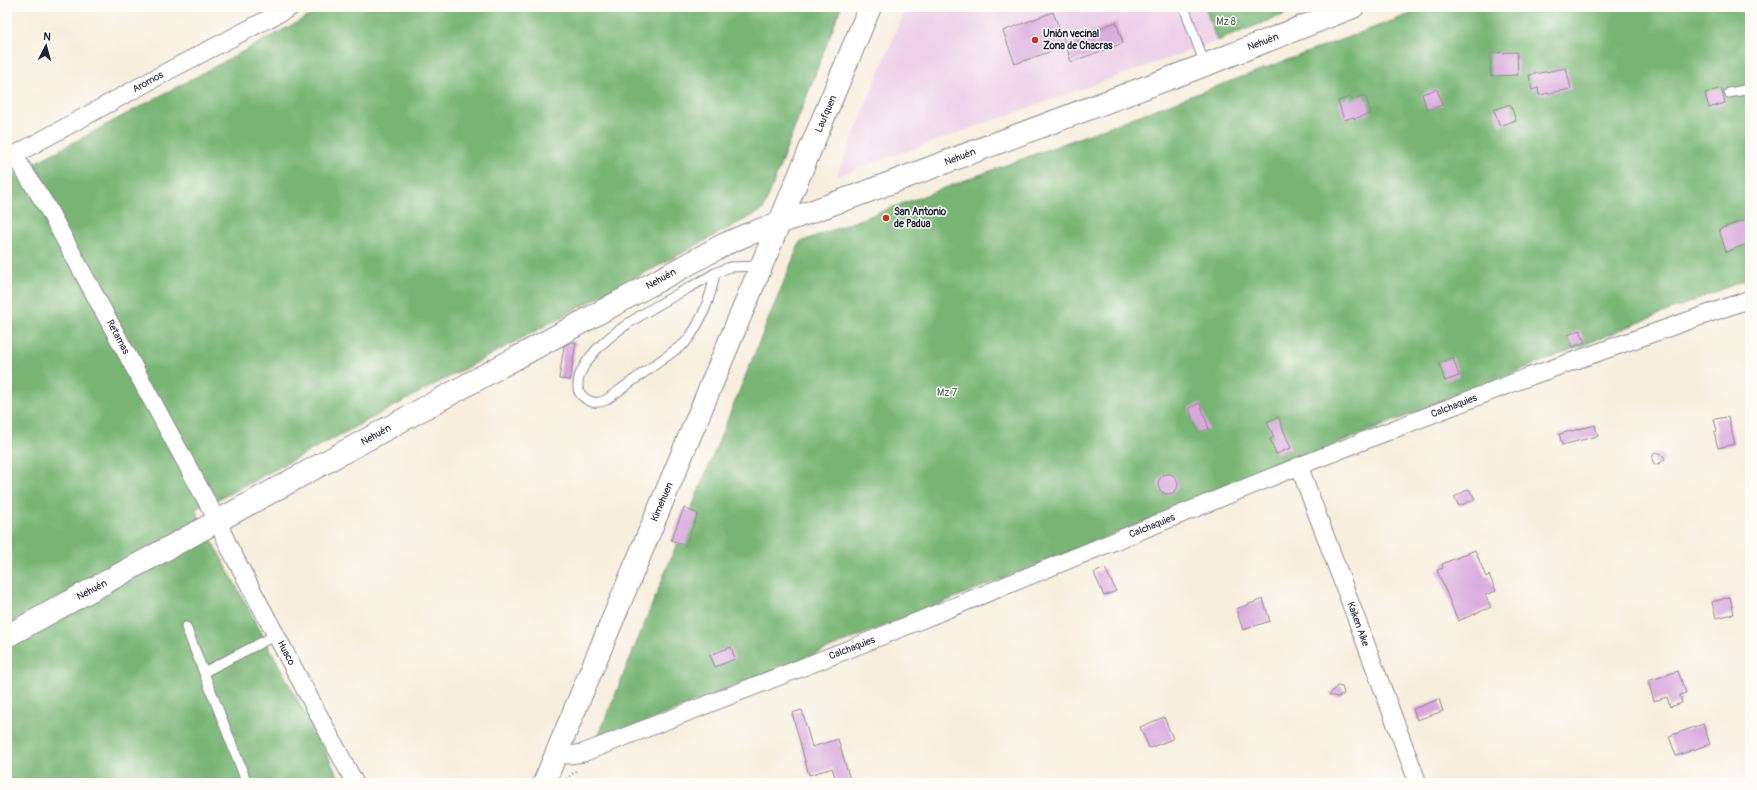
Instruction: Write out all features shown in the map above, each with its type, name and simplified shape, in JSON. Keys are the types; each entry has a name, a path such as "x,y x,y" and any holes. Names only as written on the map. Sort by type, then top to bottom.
{"street":[{"name":"Aromos","path":"10,157 170,70 291,7"},
{"name":"Laufquen","path":"781,222 870,7"},
{"name":"Nehuén","path":"7,636 725,244 1205,65 1353,7"},
{"name":"Retamas","path":"10,157 47,207 218,522"},
{"name":"Kimehuen","path":"544,783 781,222"},
{"name":"Calchaquies","path":"557,754 569,755 583,753 869,642 1299,466 1528,377 1750,298"},
{"name":"Kaiken Aike","path":"1299,466 1418,783"},
{"name":"Huaco","path":"218,522 229,547 355,783"}],"lane":[{"path":"1184,7 1205,65"},
{"path":"1729,93 1750,89"},
{"path":"715,273 712,289 694,332 685,342 606,400 599,403 590,402 580,394 578,387 581,373 601,345 625,325 715,273 730,267 762,266"},
{"path":"186,626 248,783"},
{"path":"204,672 276,635"}],"path":[{"path":"562,783 574,772 579,770"}],"shaded area":[{"path":"906,7 1205,7 1217,41 837,176"}],"green space":[{"path":"326,7 841,7 763,210 227,495 195,509 342,783 7,783 7,178"},
{"name":"Mz 8","path":"1205,7 1303,7 1217,41"},
{"name":"Mz 7","path":"1429,7 1750,7 1750,278 596,742 800,242"}],"building":[{"path":"1053,12 1066,46 1015,64 1003,31"},
{"path":"1116,22 1123,43 1071,62 1066,46 1089,38 1088,33"},
{"path":"1517,52 1518,75 1491,76 1490,53"},
{"path":"1566,68 1571,89 1539,95 1538,88 1532,90 1529,75"},
{"path":"1721,88 1725,103 1709,108 1705,93"},
{"path":"1437,89 1442,105 1427,110 1422,94"},
{"path":"1365,95 1371,113 1354,119 1354,117 1344,120 1338,101 1350,97 1351,100"},
{"path":"1510,104 1516,120 1500,126 1494,110"},
{"path":"1748,219 1750,225 1750,243 1726,252 1719,229"},
{"path":"1580,330 1585,342 1573,347 1568,335"},
{"path":"572,342 576,342 570,380 559,379 564,346"},
{"path":"1453,358 1459,376 1445,381 1439,363"},
{"path":"1200,403 1209,429 1198,433 1189,408"},
{"path":"1278,417 1291,448 1276,454 1270,439 1274,437 1267,422"},
{"path":"1728,417 1735,444 1718,448 1714,432 1717,431 1714,419"},
{"path":"1595,425 1598,436 1562,445 1559,434"},
{"path":"1655,452 1662,454 1665,459 1654,465 1652,458"},
{"path":"1168,474 1175,477 1178,484 1175,491 1168,494 1161,491 1158,484 1161,477"},
{"path":"1469,489 1475,499 1459,506 1454,497"},
{"path":"684,508 698,514 685,546 671,540"},
{"path":"1475,550 1486,577 1489,575 1496,591 1485,595 1491,607 1458,621 1437,570 1443,568 1442,564"},
{"path":"1105,568 1116,591 1104,596 1094,573"},
{"path":"1730,597 1734,614 1716,618 1712,602"},
{"path":"1263,599 1270,621 1243,630 1236,609"},
{"path":"731,647 735,659 715,667 710,655"},
{"path":"1678,671 1686,693 1680,695 1682,703 1670,707 1667,697 1654,701 1648,681"},
{"path":"1337,686 1342,687 1344,693 1343,695 1338,697 1329,695"},
{"path":"1439,699 1443,711 1417,720 1413,709"},
{"path":"802,710 812,747 838,739 851,783 837,783 832,768 809,775 792,713"},
{"path":"1164,717 1173,739 1149,748 1140,727"},
{"path":"1703,724 1710,744 1676,756 1669,736"}],"place":[{"name":"Unión vecinal Zona de Chacras","path":"1035,40"},
{"name":"San Antonio de Padua","path":"886,218"}]}
